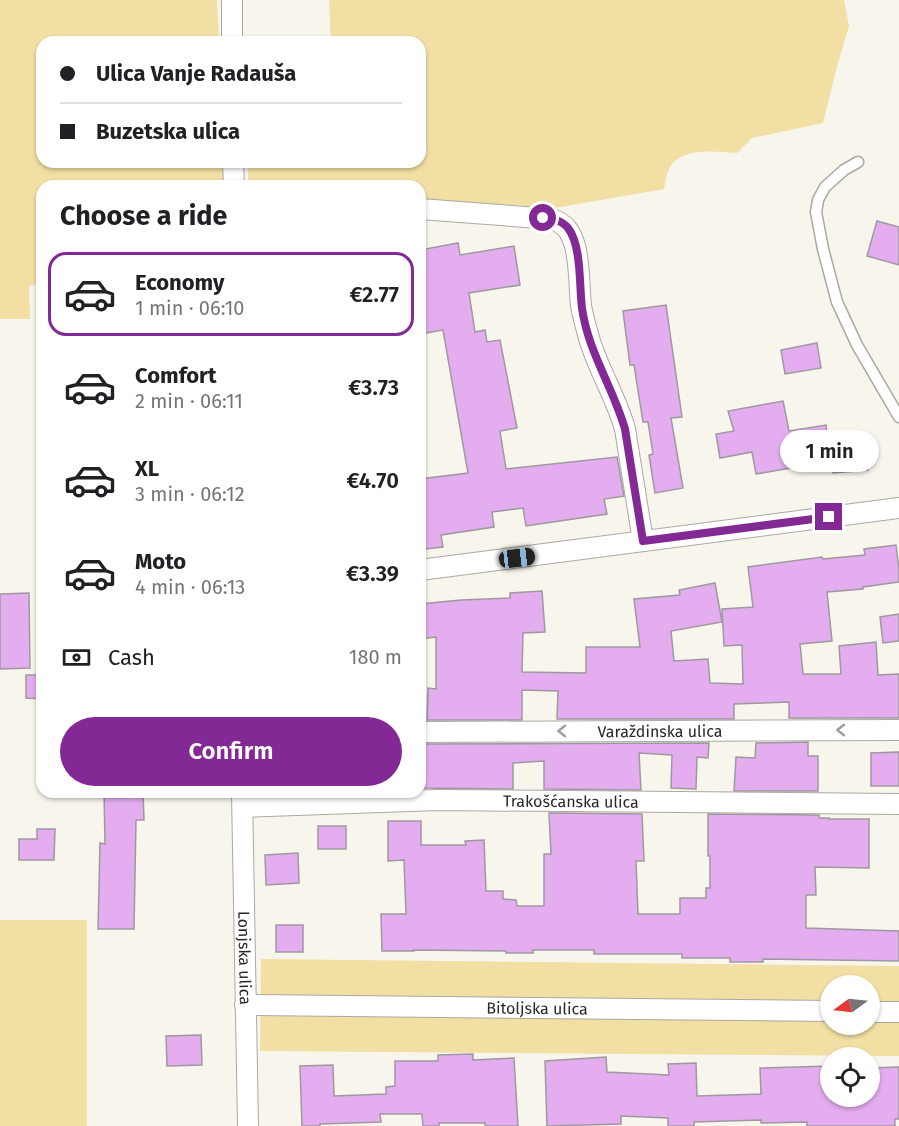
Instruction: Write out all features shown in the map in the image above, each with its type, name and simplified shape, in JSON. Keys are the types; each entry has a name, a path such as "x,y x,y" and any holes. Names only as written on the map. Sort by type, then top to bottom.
{"street":[{"path":"232,0 232,36"},
{"path":"426,209 552,219 568,228 578,258 582,308 589,340 621,414 625,429 643,541"},
{"path":"426,569 899,508"},
{"name":"Varaždinska ulica","path":"426,732 899,730"},
{"name":"Trakošćanska ulica","path":"242,800 899,804"},
{"name":"Lonjska ulica","path":"242,800 248,1126"},
{"name":"Bitoljska ulica","path":"245,1005 820,1011"},
{"path":"880,1012 899,1012"}],"lane":[{"path":"858,162 844,170 825,188 818,200 816,212 837,302 857,345 899,417"}],"shaded area":[{"path":"0,0 217,0 219,36 36,36 36,168 224,168 225,180 36,180 36,285 29,286 30,319 0,319"},
{"path":"329,0 844,0 849,26 823,123 752,138 737,153 699,152 682,157 669,169 664,189 555,208 426,199 426,180 248,180 248,168 426,168 426,36 331,36"},
{"path":"0,920 87,920 87,1126 0,1126"},
{"path":"261,959 899,966 899,1056 880,1056 880,1047 820,1047 820,1055 260,1051"}],"building":[{"path":"877,221 899,227 899,265 867,256"},
{"path":"458,243 460,255 514,246 520,285 469,293 475,332 485,330 487,342 500,340 517,428 500,431 506,469 617,457 624,496 604,499 607,514 526,526 523,508 492,512 494,527 441,535 443,547 426,549 426,478 468,473 443,330 426,333 426,249"},
{"path":"666,305 682,417 671,418 683,488 655,493 649,455 653,454 648,422 643,422 634,365 630,365 623,311"},
{"path":"817,343 821,368 785,374 781,350"},
{"path":"783,401 789,431 826,425 827,437 865,434 868,470 833,473 832,461 756,474 752,452 720,458 716,434 734,431 728,411"},
{"path":"896,545 899,582 863,587 863,589 827,592 832,641 800,644 803,674 841,674 839,646 876,642 878,675 899,674 899,718 789,718 789,702 734,704 734,719 557,719 558,691 522,690 522,720 427,720 428,688 436,689 436,637 426,638 426,603 510,598 510,593 542,591 545,632 523,633 522,672 586,673 586,647 640,647 634,599 680,595 679,590 715,583 722,622 671,631 674,661 708,659 710,683 743,684 742,645 724,646 722,609 753,607 748,567 822,557 823,559 865,555 864,549"},
{"path":"29,593 30,668 0,669 0,594"},
{"path":"899,614 899,641 883,643 880,617"},
{"path":"26,675 36,675 36,699 26,698"},
{"path":"808,742 808,756 818,756 818,791 734,791 736,757 755,758 756,743"},
{"path":"709,743 708,758 697,757 696,789 671,788 672,755 639,753 641,790 544,789 544,761 513,763 513,789 426,788 426,744"},
{"path":"899,752 899,786 871,786 871,753"},
{"path":"104,798 143,798 144,820 136,820 134,929 98,929 100,843 105,844"},
{"path":"549,813 642,814 644,861 636,861 638,914 680,914 680,898 706,898 706,888 710,888 708,814 819,815 819,818 829,819 869,819 869,868 815,867 816,895 806,895 806,928 899,931 899,961 763,959 763,962 730,962 730,958 682,958 682,954 594,954 594,950 533,950 533,953 382,951 381,914 406,914 404,860 388,861 388,821 421,821 421,845 466,845 465,841 484,840 486,891 503,891 503,899 516,900 517,906 544,906 544,854 551,854"},
{"path":"318,826 346,826 346,849 318,849"},
{"path":"37,829 55,829 54,860 19,860 19,839 37,839"},
{"path":"298,853 299,883 266,885 265,855"},
{"path":"276,925 303,925 303,952 276,952"},
{"path":"201,1035 202,1065 167,1066 166,1036"},
{"path":"473,1054 473,1060 514,1058 518,1126 439,1123 439,1126 423,1126 422,1114 380,1114 381,1122 302,1126 300,1066 333,1065 334,1096 386,1094 386,1087 395,1086 395,1061 438,1061 438,1055"},
{"path":"606,1057 607,1072 669,1075 668,1064 696,1063 697,1096 761,1094 760,1068 820,1066 820,1107 880,1107 880,1068 899,1067 899,1119 895,1119 895,1126 807,1126 807,1122 761,1123 761,1120 694,1122 694,1126 668,1126 668,1118 621,1116 621,1124 547,1126 545,1061"}],"route":[{"path":"543,218 560,222 568,228 573,239 579,264 584,321 597,362 621,414 643,541 829,517"}]}
